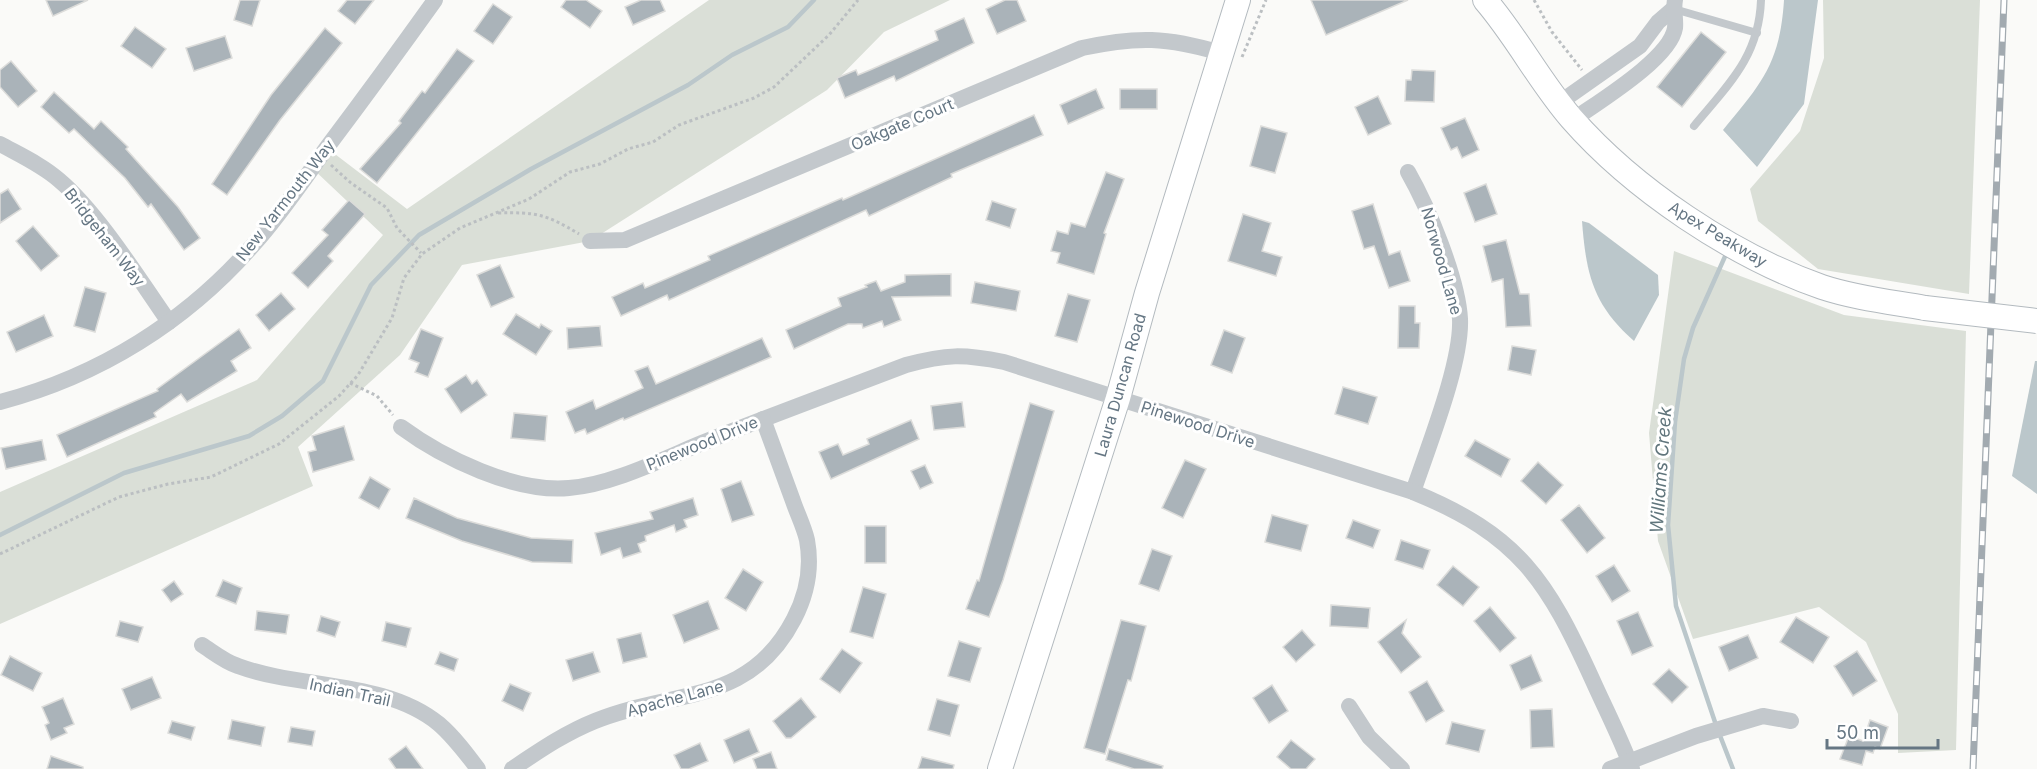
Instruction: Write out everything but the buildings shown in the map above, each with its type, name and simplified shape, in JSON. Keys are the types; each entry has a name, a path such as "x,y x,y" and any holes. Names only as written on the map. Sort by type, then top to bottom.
{"street":[{"name":"New Yarmouth Way","path":"0,402 45,390 75,378 141,343 209,290 255,244 435,0"},
{"name":"Laura Duncan Road","path":"1000,769 1118,398 1147,293 1238,0"},
{"name":"Apex Peakway","path":"1485,0 1502,20 1566,112 1648,191 1762,263 1842,293 1925,308 2037,321"},
{"path":"1566,112 1651,62 1675,28 1674,4"},
{"name":"Oakgate Court","path":"590,241 625,240 1082,48 1134,39 1171,40 1221,53"},
{"name":"Bridgeham Way","path":"0,144 43,167 61,181 89,213 169,322"},
{"name":"Norwood Lane","path":"1408,172 1425,201 1454,292 1460,319 1456,354 1413,492"},
{"name":"Pinewood Drive","path":"401,427 416,438 468,466 521,484 569,488 624,474 906,365 942,355 959,355 1004,362 1413,492 1446,505 1488,530 1529,568 1560,610 1630,765"},
{"name":"Apache Lane","path":"512,769 550,743 595,721 650,704 708,692 731,683 754,669 774,651 788,632 804,600 809,564 806,538 763,419"},
{"name":"Indian Trail","path":"202,645 237,666 291,679 363,691 413,707 438,723 478,769"},
{"path":"1349,706 1369,737 1402,769"},
{"path":"1610,769 1630,765 1696,736 1763,716 1791,722"}],"lane":[{"path":"1694,126 1743,67 1757,33 1761,0"},
{"path":"1674,4 1757,33"}],"path":[{"path":"0,554 119,498 168,484 211,477 260,455 298,430 358,375 392,318 404,278 422,254 460,228 529,199 570,172 600,164 628,149 653,142 679,125 754,98 774,87 829,36 858,0"},
{"path":"1245,48 1266,0"},
{"path":"1534,0 1552,32 1583,71"},
{"path":"321,156 351,183 387,208 397,228 422,254"},
{"path":"496,213 533,212 558,222 590,241"},
{"path":"350,383 377,396 401,427"}],"shaded area":[{"path":"709,0 950,0 884,32 827,90 590,241 462,265 400,355 298,447 313,486 0,624 0,492 257,380 383,235 312,168 327,148 407,209"},
{"path":"1784,0 1818,0 1804,104 1757,167 1723,130 1767,71 1778,40"},
{"path":"1823,0 1980,0 1969,294 1818,269 1758,221 1750,189 1800,131 1824,58"},
{"path":"1582,221 1589,223 1658,275 1659,295 1634,341 1609,315 1594,287 1586,257"},
{"path":"1674,251 1844,315 1966,331 1956,750 1898,753 1898,714 1866,642 1819,607 1693,639 1658,541 1649,433"},
{"path":"2035,361 2037,361 2037,494 2012,476"}],"waterway":[{"path":"0,535 124,473 249,436 282,416 323,381 371,285 419,235 531,169 688,85 732,55 788,27 814,0"},
{"name":"Williams Creek","path":"1716,725 1676,606 1668,525 1675,422 1684,359 1693,328 1727,252"},
{"name":"Williams Creek","path":"1719,733 1733,769"}],"railway":[{"path":"1973,769 2004,0"}]}
